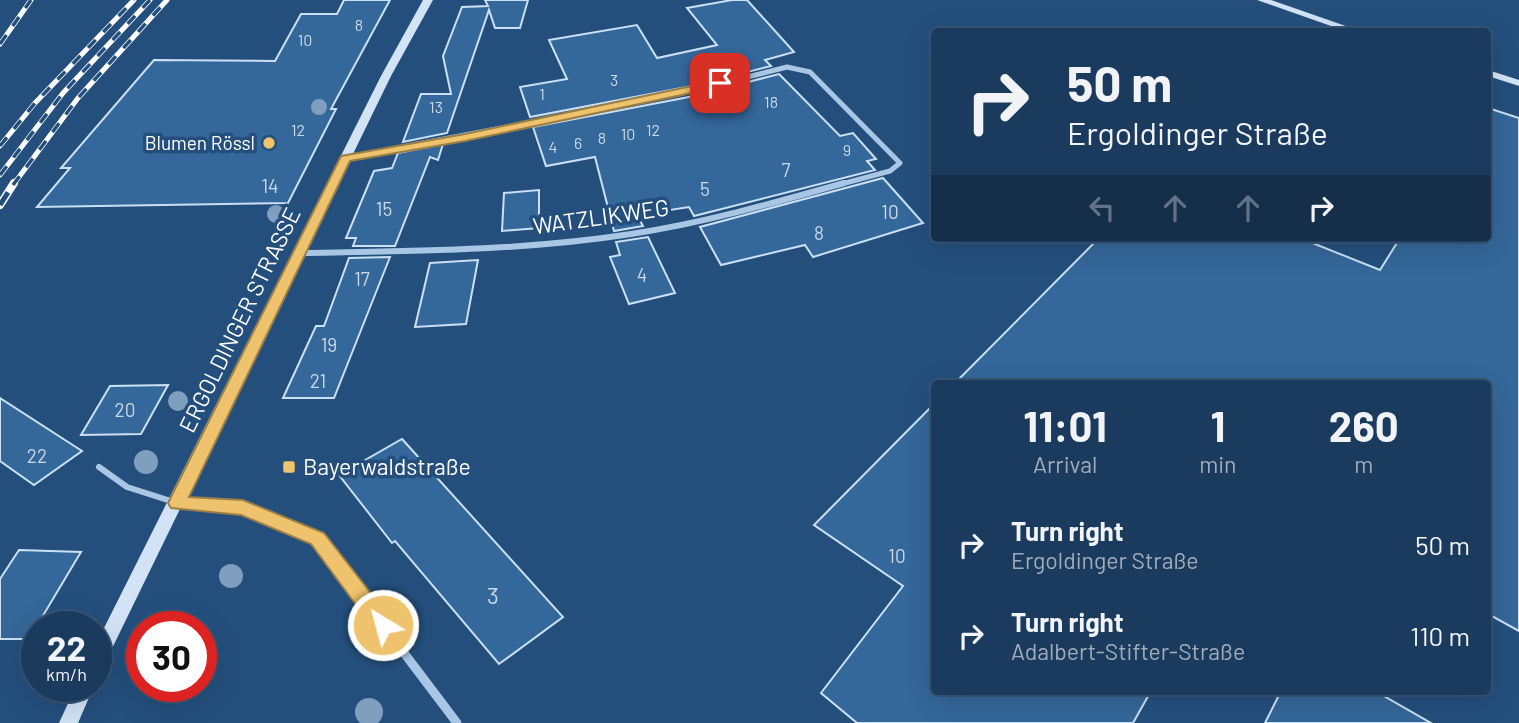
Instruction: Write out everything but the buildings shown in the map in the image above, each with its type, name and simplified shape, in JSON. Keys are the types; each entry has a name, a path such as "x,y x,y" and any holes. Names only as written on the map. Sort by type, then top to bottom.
{"main road":[{"name":"ERGOLDINGER STRASSE","path":"112,631 345,158 421,8 428,0"},
{"path":"1262,0 1347,28"},
{"path":"1491,74 1519,82"},
{"path":"68,723 78,702"}],"street":[{"name":"WATZLIKWEG","path":"300,253 527,246 631,234 755,207 899,166 898,160 810,72 787,66 693,91 345,158"},
{"path":"177,503 243,508 317,538 457,723"}],"lane":[{"path":"99,467 127,487 177,503"}],"railway":[{"path":"0,44 31,0"},
{"path":"0,146 35,103 134,0"},
{"path":"0,175 63,93 150,0"},
{"path":"13,185 78,98 167,0"},
{"path":"0,205 14,183"}],"place":[{"name":"Blumen Rössl","path":"269,143"},
{"name":"Bayerwaldstraße","path":"289,467"}],"route":[{"path":"383,625 317,538 243,508 177,503 345,158 465,137 693,91 720,83"}]}
